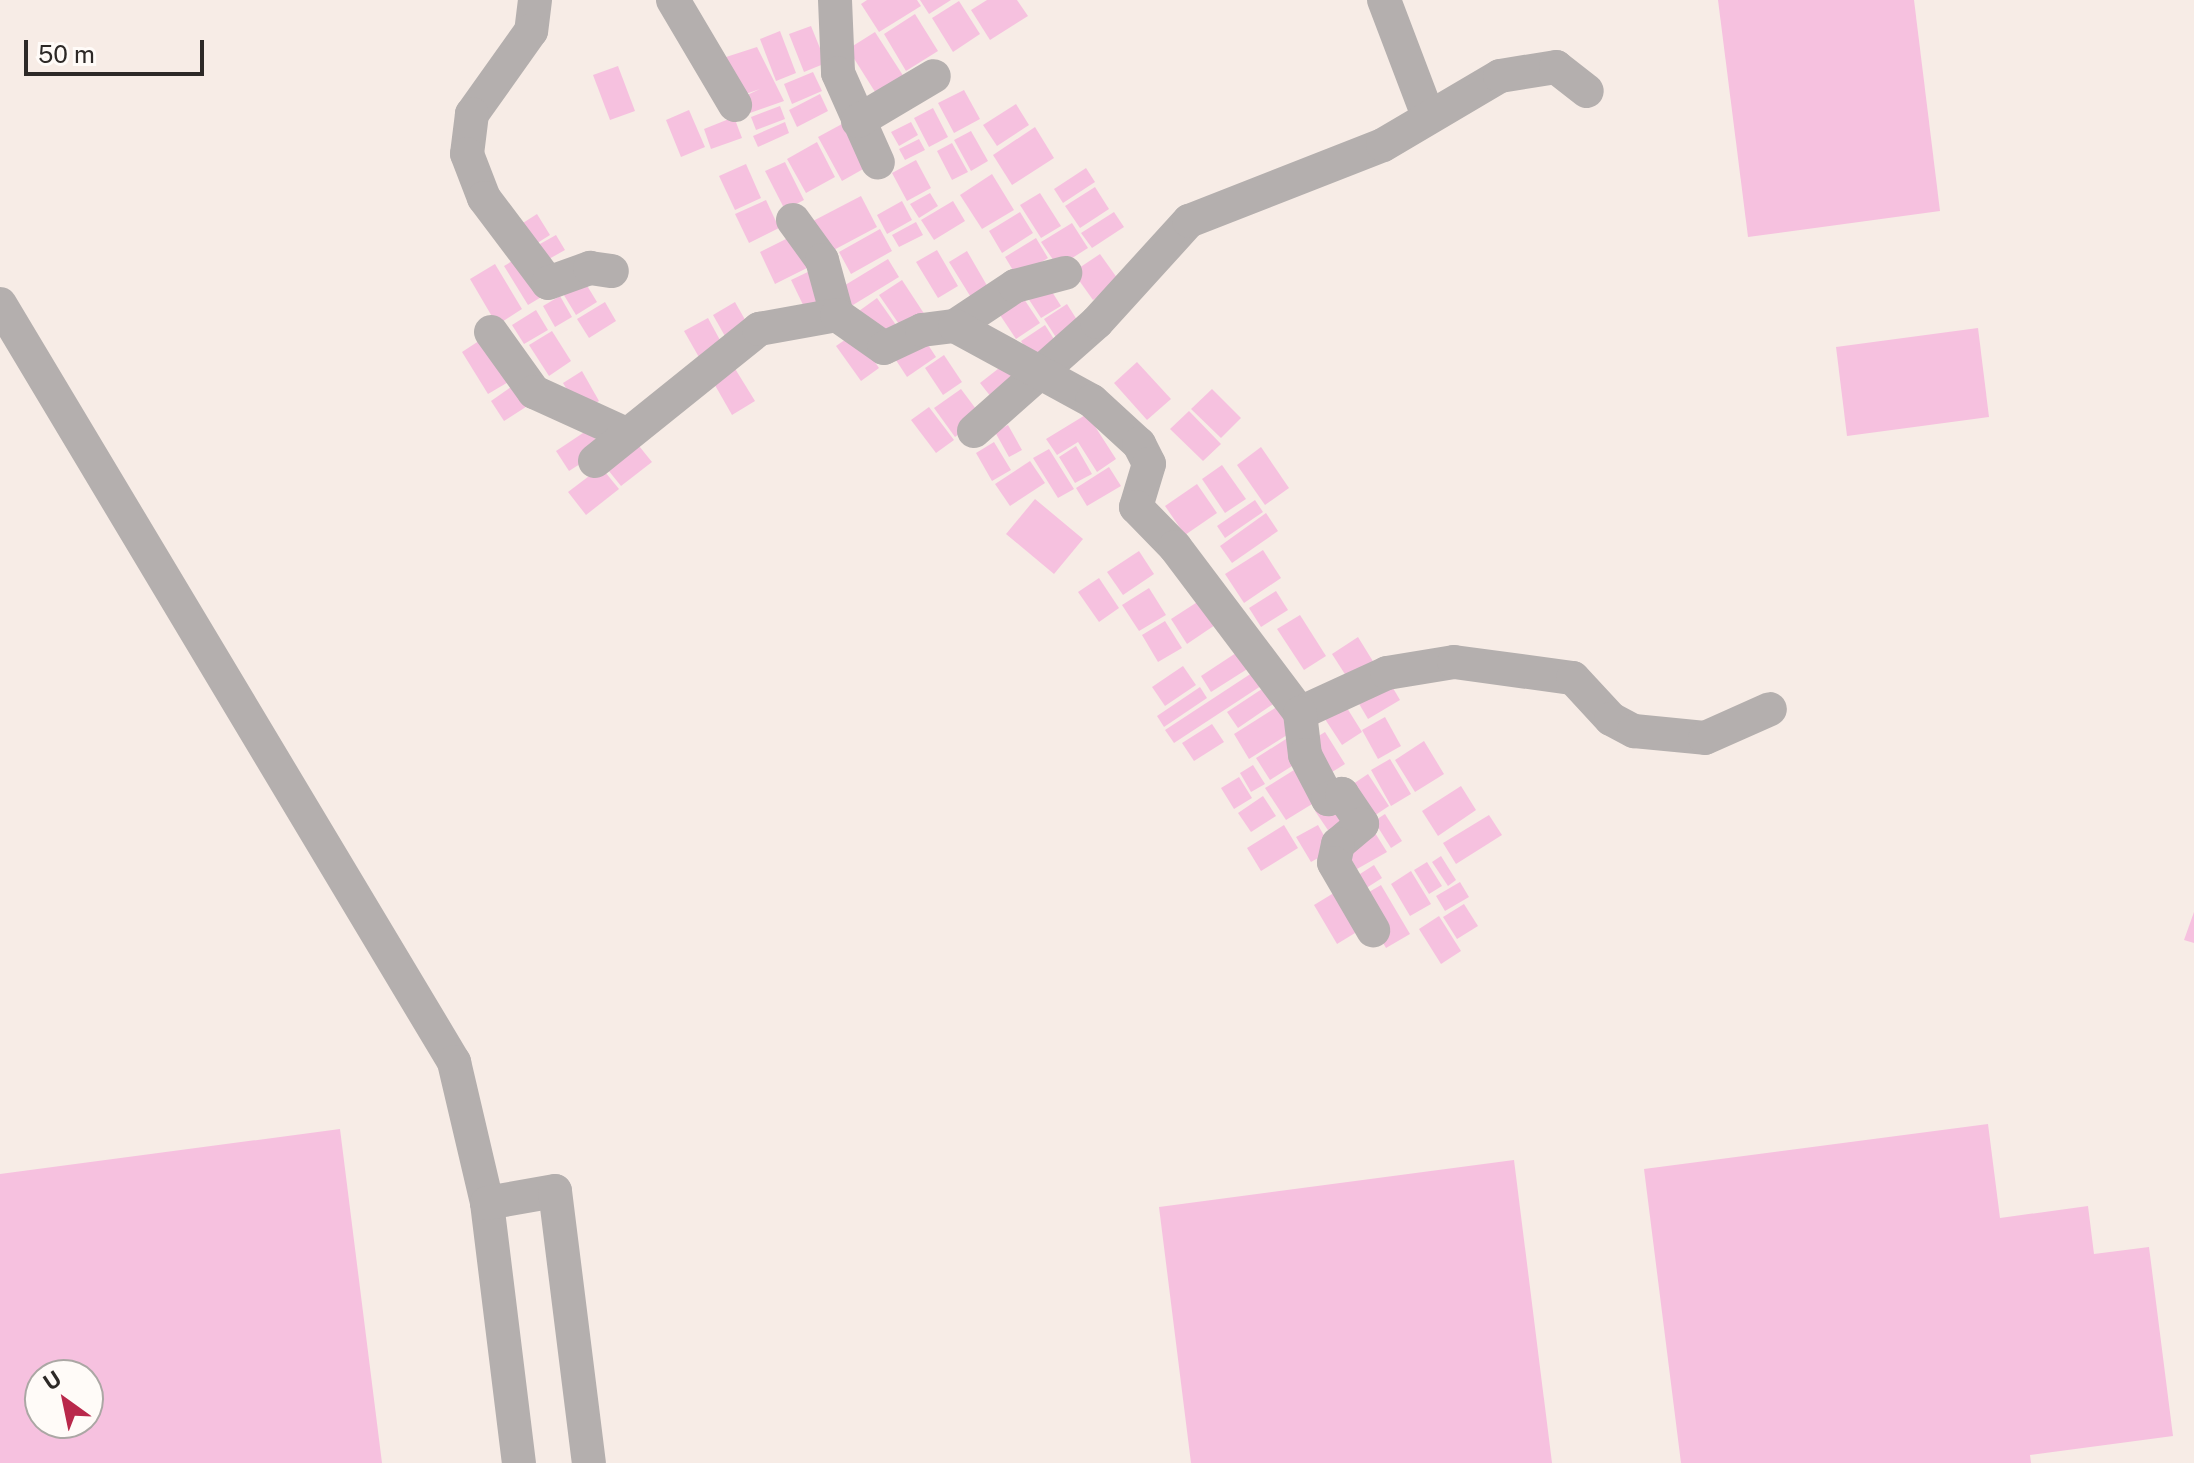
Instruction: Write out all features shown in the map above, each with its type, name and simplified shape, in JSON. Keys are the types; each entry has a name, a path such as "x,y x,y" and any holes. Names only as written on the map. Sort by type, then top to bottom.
{"street":[{"path":"535,0 531,31 472,114 467,154 484,198 548,283 590,268 612,271"},
{"path":"673,0 735,105"},
{"path":"835,0 838,73 878,163"},
{"path":"1384,0 1428,116"},
{"path":"974,431 1154,266 1174,229 1383,145 1473,86 1556,67 1587,91"},
{"path":"858,121 934,76"},
{"path":"793,220 822,260 837,315 884,348 922,330 969,330 1092,401 1139,444 1149,464 1136,507 1175,547 1300,713 1305,755 1328,799 1342,794 1362,824 1338,844 1334,863 1373,930"},
{"path":"969,330 988,302 1065,273"},
{"path":"0,304 454,1062 487,1203 519,1463"},
{"path":"595,461 759,329 837,315"},
{"path":"491,332 534,392 626,434"},
{"path":"1300,713 1387,673 1454,662 1573,678 1618,726 1634,731 1705,738 1770,709"},
{"path":"487,1203 555,1191 589,1463"}],"building":[{"path":"867,0 917,0 921,6 879,32 861,4"},
{"path":"920,0 951,0 929,14"},
{"path":"987,0 1017,0 1028,16 990,40 971,10"},
{"path":"1718,0 1914,0 1940,211 1748,237"},
{"path":"959,1 980,34 953,52 932,18"},
{"path":"915,14 938,51 906,71 884,34"},
{"path":"811,26 826,63 804,72 789,34"},
{"path":"780,31 796,73 776,81 760,39"},
{"path":"875,32 904,77 877,95 848,49"},
{"path":"757,47 784,101 750,113 745,96 760,89 737,97 723,58"},
{"path":"618,66 635,111 610,120 593,75"},
{"path":"813,72 822,91 792,104 784,84"},
{"path":"964,90 980,119 954,133 938,103"},
{"path":"820,94 828,111 797,127 789,110"},
{"path":"1016,104 1029,125 997,146 983,125"},
{"path":"780,106 785,119 756,130 751,117"},
{"path":"933,108 948,137 929,147 914,118"},
{"path":"689,110 705,147 681,157 666,120"},
{"path":"734,117 742,138 711,149 704,129"},
{"path":"785,122 789,133 758,147 753,136"},
{"path":"911,122 918,135 899,146 891,132"},
{"path":"842,124 865,168 842,181 818,137"},
{"path":"1035,127 1054,158 1012,185 993,155"},
{"path":"971,131 988,161 971,171 954,140"},
{"path":"919,139 925,150 905,160 899,149"},
{"path":"817,142 835,177 806,193 787,159"},
{"path":"952,143 968,172 952,180 937,151"},
{"path":"916,160 931,188 907,201 892,173"},
{"path":"785,162 804,200 785,210 765,171"},
{"path":"746,164 761,198 735,210 719,176"},
{"path":"1086,168 1095,182 1063,203 1054,189"},
{"path":"992,174 1014,210 982,229 960,195"},
{"path":"1095,187 1109,209 1080,228 1065,206"},
{"path":"930,193 938,206 919,218 910,204"},
{"path":"1040,193 1061,226 1041,238 1020,205"},
{"path":"861,196 877,227 830,252 813,221"},
{"path":"766,200 779,228 749,243 735,214"},
{"path":"902,201 912,220 887,234 877,215"},
{"path":"953,201 965,221 934,240 921,220"},
{"path":"1020,212 1033,233 1002,253 989,231"},
{"path":"1114,212 1124,227 1092,248 1081,233"},
{"path":"537,214 550,235 528,249 515,228"},
{"path":"916,222 923,235 899,247 892,235"},
{"path":"1072,223 1088,248 1058,267 1041,242"},
{"path":"880,229 892,251 851,274 839,252"},
{"path":"796,234 811,266 775,284 760,252"},
{"path":"556,235 565,250 540,264 531,249"},
{"path":"1036,238 1048,258 1017,277 1005,257"},
{"path":"937,250 958,286 938,298 916,262"},
{"path":"967,251 989,289 972,299 949,262"},
{"path":"524,254 548,293 528,305 504,266"},
{"path":"1100,254 1120,282 1093,300 1073,272"},
{"path":"888,259 899,277 848,308 837,290"},
{"path":"495,264 522,309 497,325 470,279"},
{"path":"812,270 828,304 807,313 791,280"},
{"path":"580,274 597,302 576,315 559,287"},
{"path":"1044,279 1061,306 1041,318 1024,292"},
{"path":"902,280 925,315 903,330 879,295"},
{"path":"1018,290 1040,323 1016,339 994,306"},
{"path":"560,296 572,317 555,327 543,306"},
{"path":"877,298 901,332 882,345 859,311"},
{"path":"605,302 616,321 589,338 577,319"},
{"path":"735,302 752,332 730,345 713,315"},
{"path":"1067,304 1084,331 1061,345 1044,319"},
{"path":"536,310 548,330 524,344 512,325"},
{"path":"708,318 727,353 704,366 684,331"},
{"path":"1045,325 1059,347 1035,363 1021,341"},
{"path":"1978,328 1989,417 1847,436 1836,347"},
{"path":"552,331 571,361 549,376 529,345"},
{"path":"855,333 879,368 861,381 836,346"},
{"path":"921,334 936,357 907,377 892,354"},
{"path":"488,335 515,378 488,394 462,352"},
{"path":"944,355 962,382 943,395 925,368"},
{"path":"1012,358 1027,378 995,402 980,383"},
{"path":"1137,362 1171,399 1147,420 1114,383"},
{"path":"734,367 755,401 732,415 712,380"},
{"path":"582,371 599,401 580,412 563,383"},
{"path":"518,382 532,403 504,421 491,401"},
{"path":"961,389 982,417 955,437 934,408"},
{"path":"1212,389 1241,418 1221,438 1191,409"},
{"path":"929,407 954,440 936,453 911,420"},
{"path":"1189,411 1221,444 1203,461 1170,429"},
{"path":"1087,414 1116,459 1097,472 1078,442 1057,455 1046,439"},
{"path":"1008,425 1022,450 1009,457 995,432"},
{"path":"589,429 602,450 569,471 556,451"},
{"path":"635,441 652,462 621,486 604,465"},
{"path":"994,442 1011,470 992,481 976,453"},
{"path":"1076,446 1092,474 1075,483 1059,457"},
{"path":"1261,447 1289,488 1265,505 1237,465"},
{"path":"1049,449 1074,489 1058,498 1033,458"},
{"path":"1030,461 1045,483 1010,506 995,484"},
{"path":"1222,465 1246,499 1225,513 1202,479"},
{"path":"601,467 619,489 586,515 568,492"},
{"path":"1109,467 1121,486 1087,506 1076,488"},
{"path":"1197,484 1217,513 1185,535 1165,506"},
{"path":"1035,499 1083,539 1054,574 1006,534"},
{"path":"1255,500 1263,512 1225,538 1217,526"},
{"path":"1266,513 1278,531 1232,563 1220,546"},
{"path":"1263,550 1281,578 1244,603 1225,574"},
{"path":"1139,551 1154,574 1123,595 1107,572"},
{"path":"1099,578 1119,608 1099,622 1078,592"},
{"path":"1149,588 1166,615 1139,631 1122,605"},
{"path":"1276,591 1288,610 1261,627 1249,608"},
{"path":"1202,599 1218,623 1187,644 1171,619"},
{"path":"1300,615 1326,656 1304,670 1277,629"},
{"path":"1165,621 1182,648 1158,662 1142,635"},
{"path":"1358,637 1374,663 1348,679 1332,654"},
{"path":"1242,649 1252,666 1211,692 1201,676"},
{"path":"1183,666 1196,685 1165,706 1152,687"},
{"path":"1258,669 1267,682 1174,743 1165,730"},
{"path":"1390,683 1400,700 1368,719 1358,702"},
{"path":"1268,685 1279,700 1238,728 1227,712"},
{"path":"1200,687 1207,698 1164,727 1157,716"},
{"path":"1342,700 1362,732 1342,745 1321,713"},
{"path":"1280,705 1295,730 1249,759 1234,734"},
{"path":"1385,717 1401,746 1378,759 1362,730"},
{"path":"1212,724 1224,742 1194,761 1182,743"},
{"path":"1325,732 1345,764 1324,777 1304,745"},
{"path":"1286,739 1300,761 1270,780 1256,758"},
{"path":"1424,741 1444,774 1415,792 1395,760"},
{"path":"1390,759 1411,794 1391,806 1371,770"},
{"path":"1253,765 1265,784 1251,792 1240,773"},
{"path":"1302,765 1322,798 1286,820 1265,788"},
{"path":"1368,774 1389,806 1368,820 1347,788"},
{"path":"1239,777 1252,798 1234,809 1221,788"},
{"path":"1461,786 1476,810 1438,836 1422,811"},
{"path":"1263,796 1276,816 1251,832 1238,813"},
{"path":"1336,797 1356,827 1336,842 1315,811"},
{"path":"1385,814 1402,841 1391,848 1374,821"},
{"path":"1489,815 1502,835 1456,864 1443,843"},
{"path":"1284,825 1298,848 1261,871 1247,848"},
{"path":"1318,825 1332,850 1311,862 1296,837"},
{"path":"1372,828 1387,852 1357,869 1343,845"},
{"path":"1441,856 1456,880 1448,886 1432,862"},
{"path":"1427,862 1442,886 1429,894 1414,870"},
{"path":"1374,865 1382,878 1357,894 1349,881"},
{"path":"1411,871 1431,904 1410,916 1391,884"},
{"path":"1460,882 1469,897 1445,911 1436,896"},
{"path":"1381,885 1410,934 1386,948 1357,899"},
{"path":"1337,891 1360,930 1337,944 1314,905"},
{"path":"1464,904 1478,926 1457,939 1443,917"},
{"path":"2194,912 2194,943 2184,940"},
{"path":"1439,916 1461,951 1441,964 1419,929"},
{"path":"1988,1124 2000,1218 2088,1206 2094,1254 2149,1247 2173,1436 2030,1455 2031,1463 1681,1463 1644,1169"},
{"path":"340,1129 382,1463 0,1463 0,1174"},
{"path":"1514,1160 1552,1463 1191,1463 1159,1207"}]}
